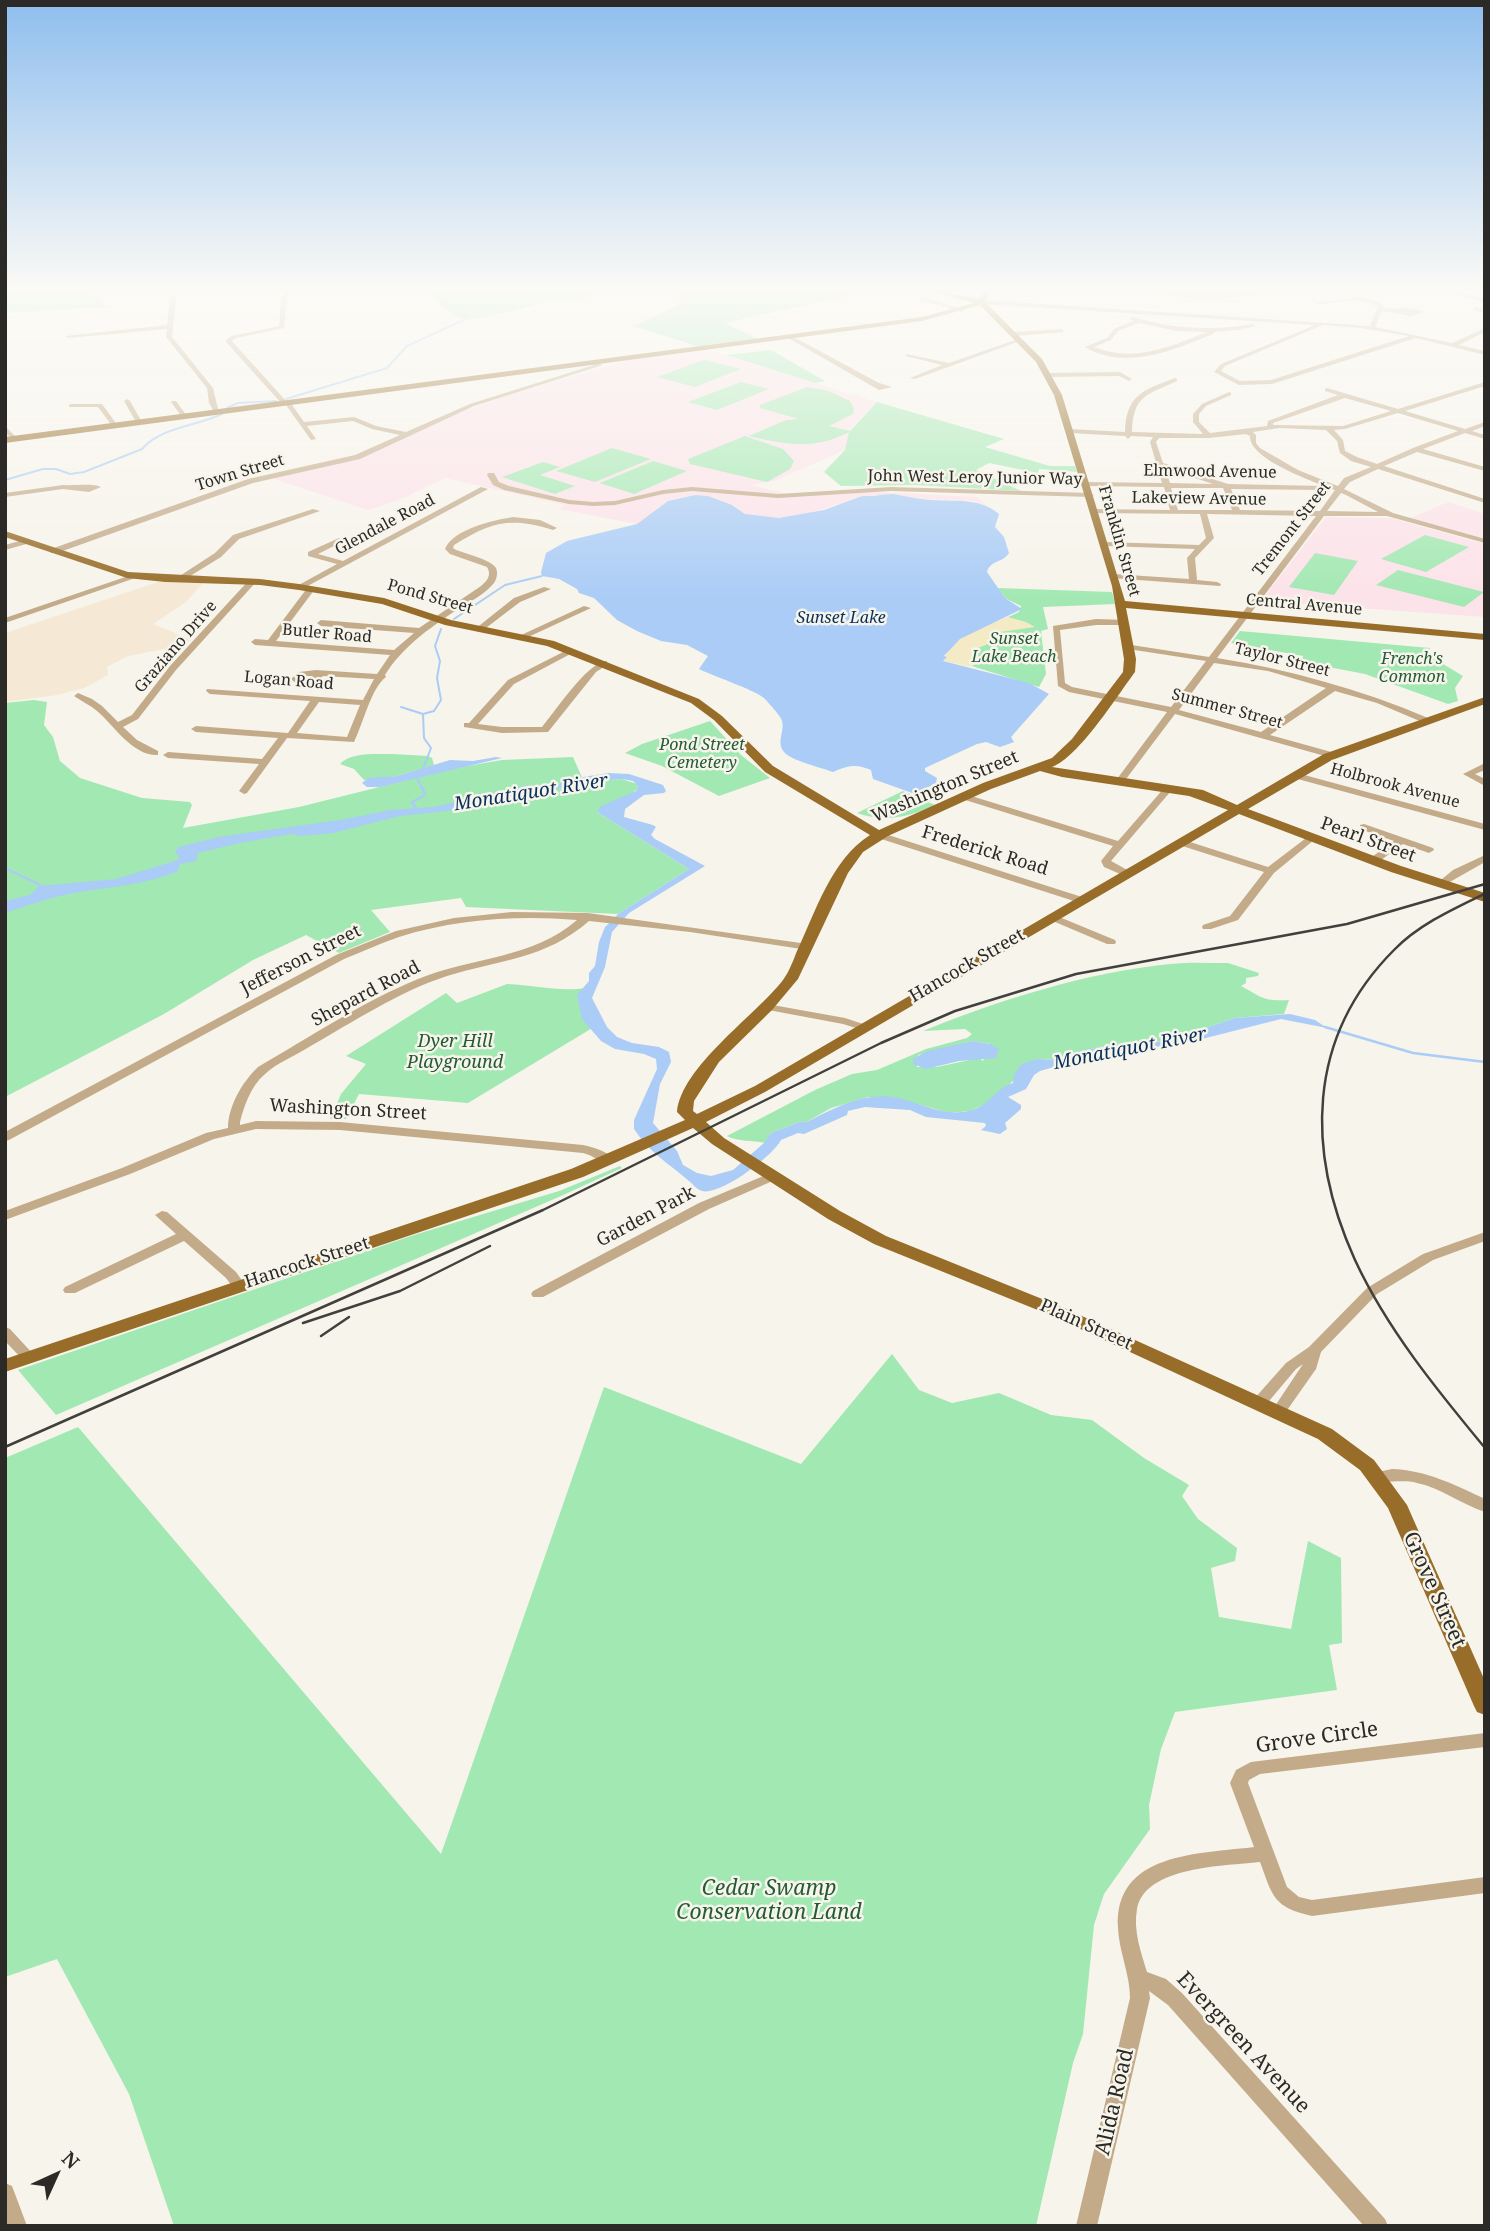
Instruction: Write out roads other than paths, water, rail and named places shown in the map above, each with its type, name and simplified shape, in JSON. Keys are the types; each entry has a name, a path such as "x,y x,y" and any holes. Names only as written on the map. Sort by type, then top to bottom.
{"main road":[{"path":"10,439 358,394"},
{"name":"Franklin Street","path":"1048,766 1070,750 1112,698 1129,672 1128,646 1114,576 1089,489 1056,394"},
{"name":"Pond Street","path":"5,534 107,570 137,576 254,581 305,588 395,604 438,620 523,636 572,651 678,692 700,704 769,769 879,835"},
{"name":"Central Avenue","path":"1121,604 1485,637"},
{"path":"1245,807 1332,755 1485,700"},
{"name":"Washington Street","path":"694,1122 699,1109 698,1083 717,1054 767,1007 791,979 846,864 862,846 879,835 991,784 1048,766 1062,774 1084,775 1193,793 1245,807"},
{"name":"Pearl Street","path":"1245,807 1310,838 1485,898"},
{"name":"Hancock Street","path":"694,1122 750,1094 1245,807"},
{"name":"Pond Street","path":"844,813 875,826 879,835"},
{"path":"858,817 889,821 923,816"},
{"path":"608,1160 694,1122"},
{"name":"Plain Street","path":"694,1122 766,1172 880,1240 1063,1314 1278,1412 1337,1441 1378,1477"},
{"name":"Hancock Street","path":"5,1366 554,1181 608,1160"},
{"name":"Grove Street","path":"1378,1477 1400,1512 1485,1706"}],"street":[{"path":"211,394 217,412"},
{"path":"278,394 313,439"},
{"name":"Town Street","path":"54,551 247,482 356,457 480,402 504,394"},
{"path":"1128,436 1128,412 1133,404 1150,394"},
{"path":"1214,437 1196,422 1196,414 1204,405 1229,394"},
{"path":"1343,394 1485,437"},
{"path":"1250,433 1270,426 1352,430 1459,394"},
{"path":"1270,426 1270,422 1283,415 1346,395"},
{"path":"127,401 139,422"},
{"path":"174,402 184,416"},
{"path":"71,406 100,404 115,426"},
{"path":"302,424 351,419 374,428 406,434"},
{"name":"Tremont Street","path":"1120,782 1320,515 1335,489 1350,477 1415,449 1485,424"},
{"path":"1071,433 1157,438 1214,437 1289,427"},
{"path":"5,428 10,439"},
{"path":"1328,430 1340,440 1340,449 1344,453 1375,467 1485,501"},
{"path":"1250,433 1254,445 1295,472 1387,514 1485,541"},
{"path":"1157,438 1167,459 1160,464"},
{"path":"1415,449 1485,469"},
{"path":"1160,464 1175,512"},
{"path":"1160,464 1226,486 1237,513"},
{"name":"John West Leroy Junior Way","path":"491,475 496,483 507,488 569,502 597,505 692,489 778,496 897,488 1089,489"},
{"name":"Elmwood Avenue","path":"1089,489 1167,485 1335,489"},
{"path":"5,495 82,488"},
{"name":"Glendale Road","path":"305,588 344,563 484,489"},
{"path":"178,579 218,555 236,537 316,510"},
{"name":"Lakeview Avenue","path":"1095,511 1387,514"},
{"path":"1193,582 1190,559 1210,538 1203,513"},
{"path":"196,729 351,740 366,703 396,653 421,631 486,586 494,576 493,568 487,564 453,552 450,547 453,542 500,520 522,519 553,528"},
{"path":"339,540 311,554 344,563"},
{"path":"5,548 27,541"},
{"path":"1105,544 1202,547"},
{"path":"5,621 137,576"},
{"path":"1114,576 1217,584"},
{"name":"Graziano Drive","path":"117,727 135,717 169,672 254,581"},
{"path":"270,643 305,588"},
{"path":"480,629 517,600 547,589"},
{"path":"523,636 587,608"},
{"name":"Summer Street","path":"1124,622 1096,622 1055,629 1061,684 1112,698 1174,710 1332,755"},
{"path":"321,623 421,631"},
{"name":"Butler Road","path":"255,642 396,653"},
{"name":"Taylor Street","path":"1128,646 1269,668 1385,703 1425,720"},
{"path":"572,651 510,682 469,725 502,730 545,730 593,670 604,663"},
{"path":"321,673 382,677"},
{"path":"1264,735 1334,687"},
{"name":"Logan Road","path":"210,691 366,703"},
{"path":"78,696 91,702 137,746 155,753"},
{"path":"244,791 316,700"},
{"path":"168,755 265,762"},
{"path":"1485,766 1468,774 1485,783"},
{"name":"Holbrook Avenue","path":"1297,776 1485,827"},
{"path":"1127,874 1106,862 1168,789"},
{"path":"965,797 1120,845"},
{"path":"1364,827 1429,850"},
{"name":"Frederick Road","path":"879,835 1081,900"},
{"path":"1207,927 1234,918 1270,871 1310,838"},
{"path":"1373,861 1402,840"},
{"path":"1183,843 1270,871"},
{"path":"1441,884 1454,873 1485,858"},
{"name":"Jefferson Street","path":"5,1137 322,967 368,945 417,929 472,918 542,913 588,916 808,947"},
{"name":"Shepard Road","path":"234,1128 234,1119 250,1081 262,1070 421,983 536,950 568,934 588,916"},
{"path":"1052,917 1111,942"},
{"path":"767,1007 845,1021 862,1027"},
{"name":"Washington Street","path":"5,1216 234,1128 286,1124 451,1135 576,1148 596,1152 608,1160"},
{"name":"Garden Park","path":"538,1294 766,1172"},
{"path":"162,1214 231,1275 239,1286"},
{"path":"70,1290 184,1235"},
{"path":"1259,1404 1294,1363 1314,1350 1362,1299 1418,1262 1485,1236"},
{"path":"5,1332 28,1357"},
{"path":"1278,1412 1308,1369 1314,1350"},
{"path":"1378,1477 1395,1474 1417,1476 1485,1506"},
{"name":"Grove Circle","path":"1485,1740 1251,1769 1240,1779 1239,1788 1284,1897 1306,1908 1485,1885"},
{"path":"1140,1979 1127,1924 1129,1902 1139,1884 1164,1868 1265,1853"},
{"name":"Alida Road","path":"1086,2226 1138,2006 1140,1979"},
{"name":"Evergreen Avenue","path":"1140,1979 1159,1985 1175,1998 1378,2226"},
{"path":"5,2193 17,2226"}],"water":[{"name":"Sunset Lake","path":"893,494 926,500 975,503 999,514 995,527 1004,537 1009,553 991,565 987,572 1005,598 1022,609 960,639 944,656 947,657 943,661 1029,683 1049,694 1011,737 1014,742 1000,747 986,742 977,744 925,768 925,771 937,778 936,783 915,794 873,779 871,770 865,768 851,766 833,772 787,755 781,744 783,725 778,713 755,693 699,669 708,656 687,645 661,641 637,631 617,620 594,598 579,593 577,589 559,579 542,576 541,572 546,553 567,541 637,524 668,501 695,495 708,496 732,505 745,514 779,518 824,510 862,496"},
{"path":"502,758 380,787 367,787 362,783 368,778 397,776 450,760 473,761"},
{"path":"608,773 629,774 663,785 666,791 664,793 644,795 625,809 624,817 653,825 656,827 651,835 655,839 705,866 629,913 612,932 605,967 592,998 607,1027 617,1037 669,1052 671,1062 660,1084 653,1123 677,1151 683,1165 697,1173 711,1176 733,1170 764,1143 771,1133 870,1097 894,1097 940,1111 968,1111 981,1106 1013,1083 1014,1074 1022,1064 1037,1059 1064,1060 1076,1052 1115,1044 1168,1041 1235,1018 1290,1014 1315,1020 1327,1028 1281,1019 1182,1044 1103,1053 1040,1071 1034,1075 1026,1089 1008,1097 1021,1105 1021,1109 1005,1123 1007,1129 1000,1134 981,1130 986,1126 985,1123 926,1117 910,1110 865,1107 848,1111 847,1115 804,1134 798,1133 781,1140 768,1155 733,1181 710,1191 702,1191 652,1151 634,1129 634,1120 657,1069 656,1059 615,1049 601,1041 582,1019 577,995 589,981 589,973 595,966 605,927 618,914 689,869 597,812 601,806 636,791 638,786 633,781 622,779 584,782 466,809 400,816 333,833 301,836 291,834 240,843 198,853 196,861 180,864 178,871 165,876 61,896 5,913 5,901 30,895 39,886 116,879 178,860 175,851 179,847 218,837 340,820 390,810 434,807 524,786 560,784 571,779"},
{"path":"973,1041 990,1044 999,1049 996,1058 959,1061 926,1069 913,1064 913,1059 927,1051"}],"waterway":[{"path":"286,399 302,394"},
{"path":"227,408 238,403 276,401"},
{"path":"5,480 43,469 56,469 70,474 84,472 142,449 169,431 222,414"},
{"path":"454,619 505,585 542,576"},
{"path":"423,714 434,711 441,700 437,678 440,661 435,646 441,629"},
{"path":"401,707 423,714"},
{"path":"423,714 424,738 431,748 423,769"},
{"path":"417,777 422,789"},
{"path":"417,810 412,802 425,795 422,787"},
{"path":"5,868 44,887"},
{"name":"Monatiquot River","path":"1325,1027 1413,1053 1485,1062"}],"railway":[{"path":"5,1447 543,1210 881,1043 955,1011 1076,974 1347,924 1485,884"},
{"path":"1484,894 1436,918 1403,941 1365,984 1344,1020 1330,1058 1323,1098 1323,1138 1328,1178 1339,1219 1368,1286 1414,1358 1485,1448"},
{"path":"303,1323 400,1291 490,1246"},
{"path":"321,1336 349,1317"}],"park label":[{"name":"Sunset Lake Beach","path":"1014,648"},
{"name":"French's Common","path":"1412,668"},
{"name":"Pond Street Cemetery","path":"702,754"},
{"name":"Dyer Hill Playground","path":"455,1052"},
{"name":"Cedar Swamp Conservation Land","path":"769,1901"}]}
